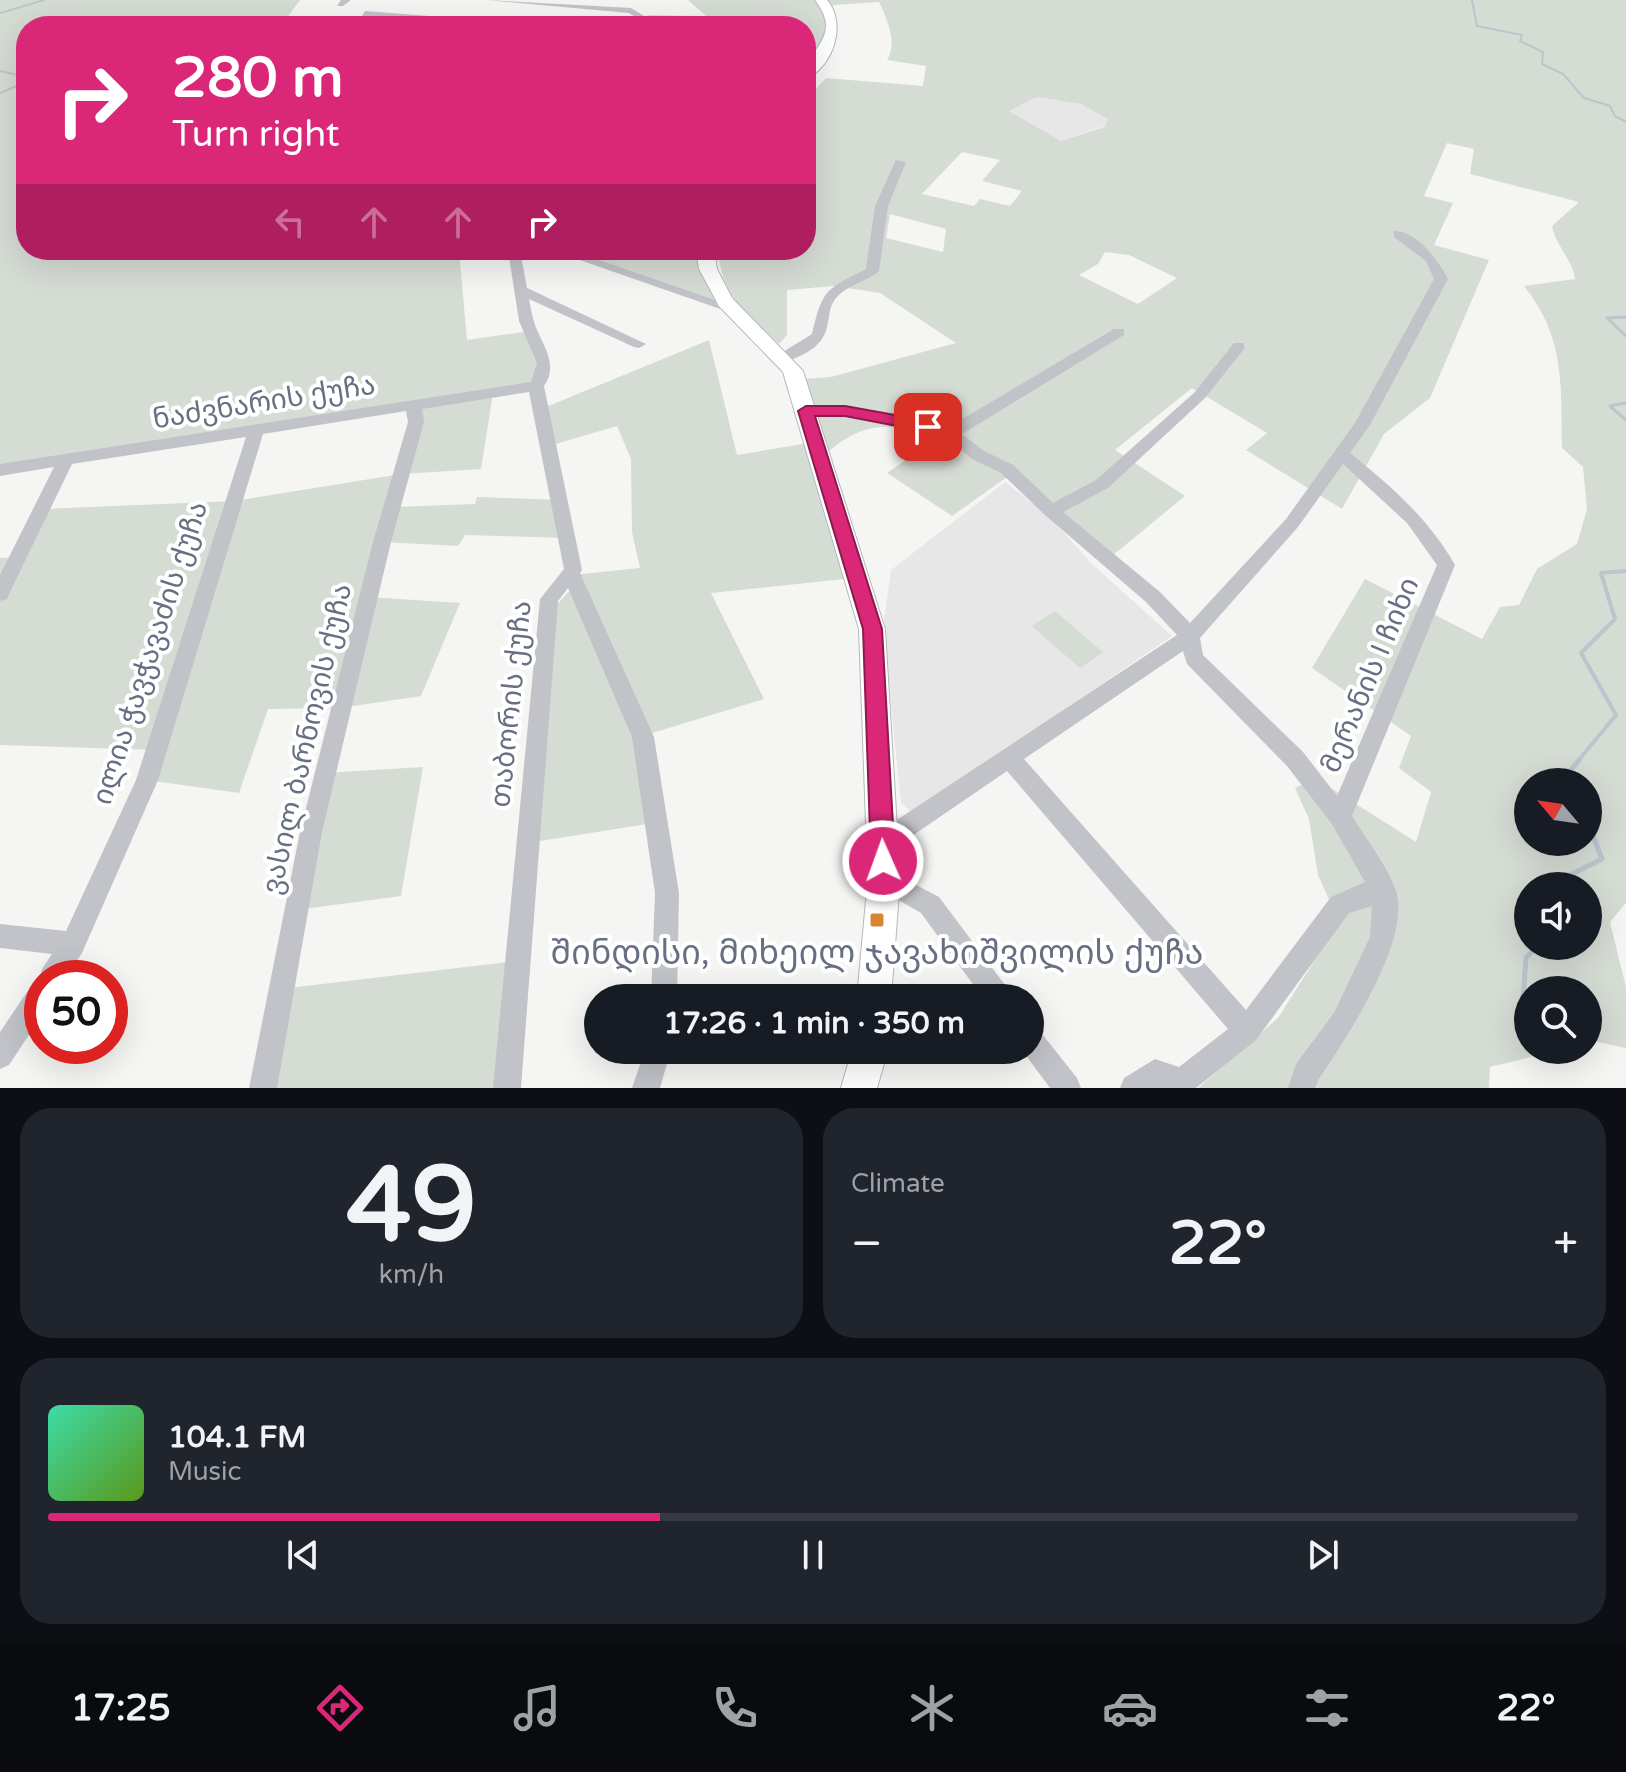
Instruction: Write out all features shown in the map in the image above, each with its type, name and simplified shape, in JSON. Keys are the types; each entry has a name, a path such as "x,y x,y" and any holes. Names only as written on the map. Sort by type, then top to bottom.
{"main road":[{"path":"816,61 830,41 834,27 830,9 821,0"},
{"path":"707,260 710,280 731,308 793,371 872,629 884,879 875,984"},
{"path":"859,1088 866,1064"}],"street":[{"path":"490,0 641,16"},
{"path":"365,14 391,16"},
{"path":"783,358 804,348 819,336 827,300 837,289 872,271 880,241 883,199 900,162"},
{"path":"882,843 1190,636 1292,523 1362,425 1441,279 1432,259 1398,234"},
{"path":"516,260 526,321 544,363 542,378 536,386 572,575 643,737 667,893 664,984"},
{"path":"587,260 731,308"},
{"path":"520,290 639,344"},
{"path":"951,433 1119,332"},
{"path":"1051,511 1102,484 1200,395 1239,346"},
{"name":"ნაძვნარის ქუჩა","path":"0,470 536,386"},
{"name":"ვასილ ბარნოვის ქუჩა","path":"263,1088 311,832 382,542 416,422 413,405"},
{"path":"806,411 845,411 951,433 978,455 1007,469 1051,511 1153,597 1190,636 1194,658 1295,759 1340,817 1385,894 1382,938 1343,1022 1306,1074 1302,1088"},
{"name":"ილია ჭავჭავაძის ქუჩა","path":"63,960 73,944 147,780 256,430"},
{"name":"მერანის I ჩიხი","path":"1337,458 1388,494 1438,549 1446,565 1340,817"},
{"path":"0,594 66,460"},
{"name":"თაბორის ქუჩა","path":"507,1088 549,599 572,575"},
{"path":"1008,757 1247,1031"},
{"path":"884,879 930,905 989,984"},
{"path":"1134,1088 1155,1073 1182,1082 1247,1031 1340,905 1364,894 1385,894"},
{"path":"0,936 73,944"},
{"path":"0,1056 24,1019"},
{"path":"1044,1058 1067,1088"},
{"path":"646,1088 654,1064"}],"shaded area":[{"path":"0,0 300,0 288,16 16,16 16,260 460,260 467,340 530,331 538,346 536,386 493,393 481,469 402,474 393,507 475,504 477,497 560,500 567,538 465,535 458,546 382,542 369,597 460,603 421,696 340,708 268,709 239,793 147,780 156,750 0,745 0,558 19,557 42,509 234,501 401,474 413,406 0,470"},
{"path":"688,0 1626,0 1626,903 1610,922 1626,987 1626,1048 1602,1043 1602,976 1514,976 1514,1061 1490,1067 1489,1088 1317,1088 1317,1083 1305,1088 1198,1088 1278,1018 1339,922 1318,875 1309,819 1295,788 1315,778 1416,842 1431,792 1399,768 1411,736 1312,668 1365,579 1482,639 1500,607 1519,605 1537,569 1577,544 1587,509 1583,467 1562,448 1560,382 1554,343 1537,305 1524,286 1575,279 1552,226 1579,202 1470,174 1474,149 1447,143 1424,196 1453,203 1434,245 1489,260 1430,398 1384,434 1342,509 1246,450 1267,433 1192,388 1115,450 1185,496 1112,556 1010,475 952,516 887,473 942,435 895,427 868,429 841,442 827,453 802,379 831,377 956,343 880,293 834,286 787,290 787,335 779,344 738,304 730,293 720,266 719,260 816,260 816,88 826,78 923,86 926,66 887,60 892,46 888,23 879,2 834,5 830,9 832,14 816,62 816,16 706,16","holes":["1037,97 1081,104 1108,119 1104,127 1061,141 1009,111","962,152 1000,160 982,181 1022,191 1010,206 980,199 974,206 922,194","890,214 946,229 943,252 886,238","1105,252 1129,255 1177,278 1138,304 1079,275 1098,264"]},
{"path":"1037,97 1081,104 1109,118 1104,126 1061,141 1008,111"},
{"path":"587,260 709,260 731,308"},
{"path":"709,340 737,455 814,442 844,579 711,593 764,699 649,734 572,575 640,568 632,532 631,459 617,426 549,446 541,409"},
{"path":"1005,482 1048,515 1092,564 1172,636 913,813 901,803 883,627 891,570"},
{"path":"572,588 633,725 647,824 534,842 553,609"},
{"path":"1055,611 1103,652 1080,668 1032,626"},
{"path":"423,767 401,896 296,910 325,773"},
{"path":"517,961 507,1088 263,1088 280,989"}],"waterway":[{"path":"0,13 44,0"},
{"path":"1472,0 1477,26 1522,35 1520,41 1543,52 1542,64 1563,74 1584,98 1610,106 1615,116 1626,122"},
{"path":"0,71 16,75"},
{"path":"0,93 16,86"},
{"path":"1626,317 1607,318 1626,336"},
{"path":"1626,403 1610,406 1626,420"},
{"path":"1578,761 1616,715 1581,653 1615,619 1601,573 1626,571"},
{"path":"1572,768 1580,759"},
{"path":"1576,872 1602,859 1601,856"},
{"path":"1525,976 1526,960"}],"place":[{"name":"შინდისი, მიხეილ ჯავახიშვილის ქუჩა","path":"877,920"}],"route":[{"path":"883,861 872,629 859,577 827,485 806,411 845,411 928,427"}]}
